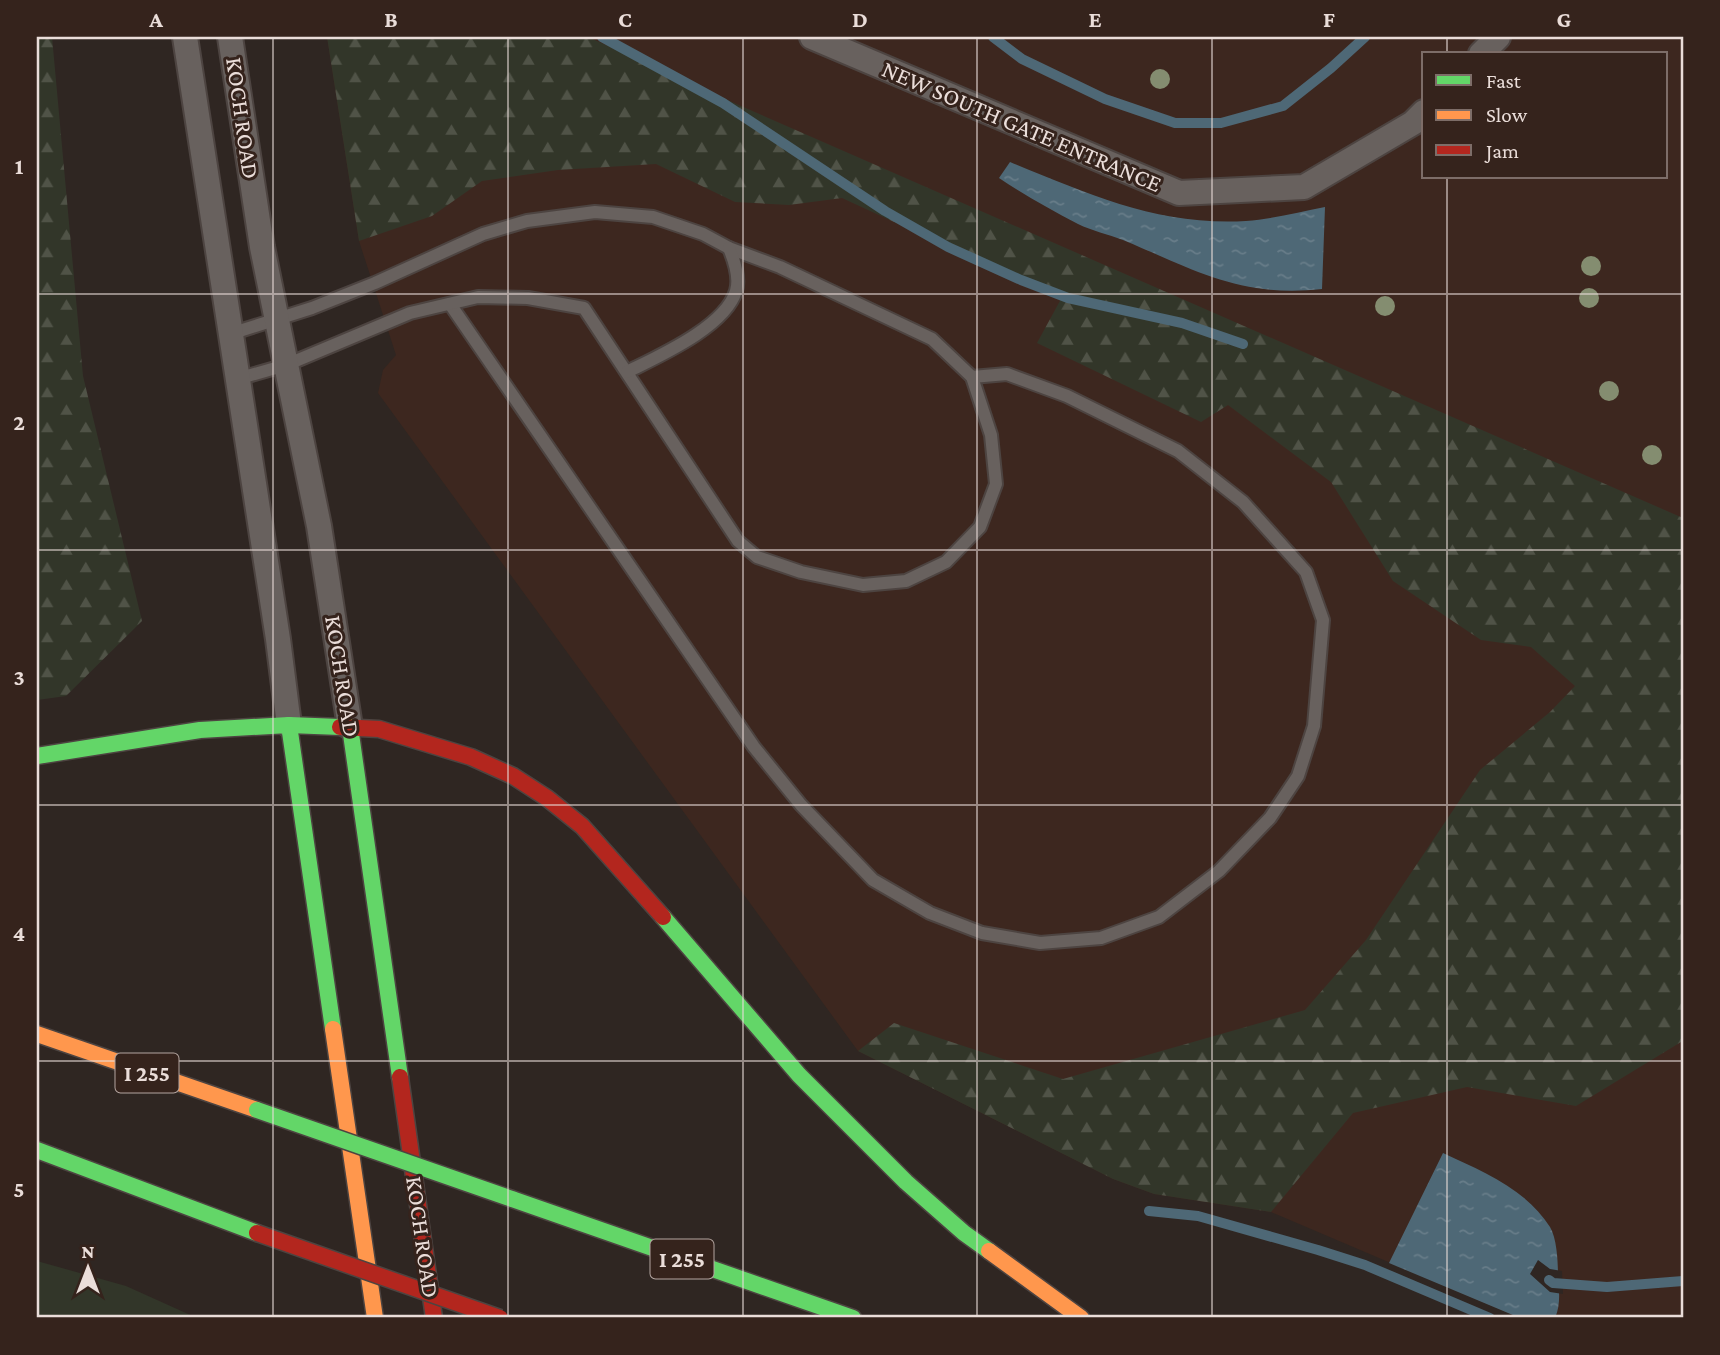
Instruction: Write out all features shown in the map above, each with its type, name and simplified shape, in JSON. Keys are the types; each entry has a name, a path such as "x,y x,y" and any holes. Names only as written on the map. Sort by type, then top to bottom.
{"main road":[{"path":"37,756 200,730 289,725 351,727 379,729 471,757 513,776 582,827 799,1075 906,1182 964,1233 1081,1318"},
{"name":"KOCH ROAD","path":"289,725 375,1318"},
{"name":"KOCH ROAD","path":"351,727 434,1318"},
{"name":"I 255","path":"37,1034 853,1318"},
{"path":"37,1150 257,1233 500,1318"},
{"path":"37,1157 64,1160"}],"street":[{"name":"KOCH ROAD","path":"185,37 289,725"},
{"name":"KOCH ROAD","path":"230,37 262,247 319,526 351,727"},
{"name":"NEW SOUTH GATE ENTRANCE","path":"812,37 1179,193 1304,187 1413,123 1422,114"},
{"path":"1483,52 1498,37"}],"lane":[{"path":"230,334 276,320 374,283 483,234 527,221 595,212 653,218 703,234 932,339 972,377 991,435 996,484 980,527 946,562 906,581 863,585 801,572 757,557 738,541 584,308 528,298 478,297 411,313 286,365 237,379"},
{"path":"627,372 665,354 726,310 736,290 735,262 729,248"},
{"path":"450,304 754,747 801,805 873,880 930,912 982,933 1041,943 1101,938 1159,917 1219,871 1270,818 1298,776 1314,726 1323,620 1306,572 1243,502 1178,452 1067,396 1007,374 972,377"}],"shaded area":[{"path":"327,37 1683,37 1683,1318 1520,1318 1271,1212 1154,1194 1113,1179 858,1051 378,393 383,370 396,355 359,241"}],"green space":[{"path":"37,37 52,37 83,376 142,621 66,696 37,700"},
{"path":"327,37 588,37 1683,518 1683,1040 1576,1106 1467,1087 1353,1113 1271,1212 1154,1194 1113,1179 858,1051 894,1023 1063,1079 1305,1010 1366,940 1480,770 1550,712 1575,686 1531,647 1481,640 1393,581 1331,482 1228,405 1201,422 1037,343 1061,299 842,198 789,205 735,202 656,164 558,170 482,181 432,216 359,241"},
{"path":"37,1261 126,1286 197,1318 37,1318"}],"water":[{"path":"1010,162 1096,196 1153,213 1183,218 1246,221 1325,207 1322,289 1266,289 1219,279 1083,226 999,178"},
{"path":"1443,1153 1502,1182 1529,1202 1550,1227 1556,1244 1558,1264 1559,1297 1555,1318 1520,1318 1389,1263"}],"pier":[{"path":"1538,1260 1550,1269 1562,1271 1563,1294 1550,1292 1530,1274"}],"waterway":[{"path":"602,37 723,103 885,211 948,247 1068,298 1182,323 1243,344"},
{"path":"993,37 1022,59 1105,99 1175,123 1221,123 1283,106 1365,37"},
{"path":"1149,1211 1198,1216 1318,1250 1365,1265 1490,1318"},
{"path":"1549,1280 1553,1283 1607,1287 1683,1281"}],"traffic: fast":[{"path":"289,725 333,1029"},
{"path":"37,756 200,730 289,725 340,727"},
{"path":"350,727 400,1077"},
{"path":"663,917 799,1075 906,1182 964,1233 989,1251"},
{"path":"257,1110 512,1199"},
{"path":"37,1150 257,1233"},
{"path":"512,1199 853,1318"}],"traffic: slow":[{"path":"333,1029 375,1318"},
{"path":"37,1034 257,1110"},
{"path":"989,1251 1081,1318"}],"traffic: jam":[{"path":"340,727 379,729 471,757 513,776 547,798 582,826 663,917"},
{"path":"400,1077 434,1318"},
{"path":"257,1233 500,1318"}]}
